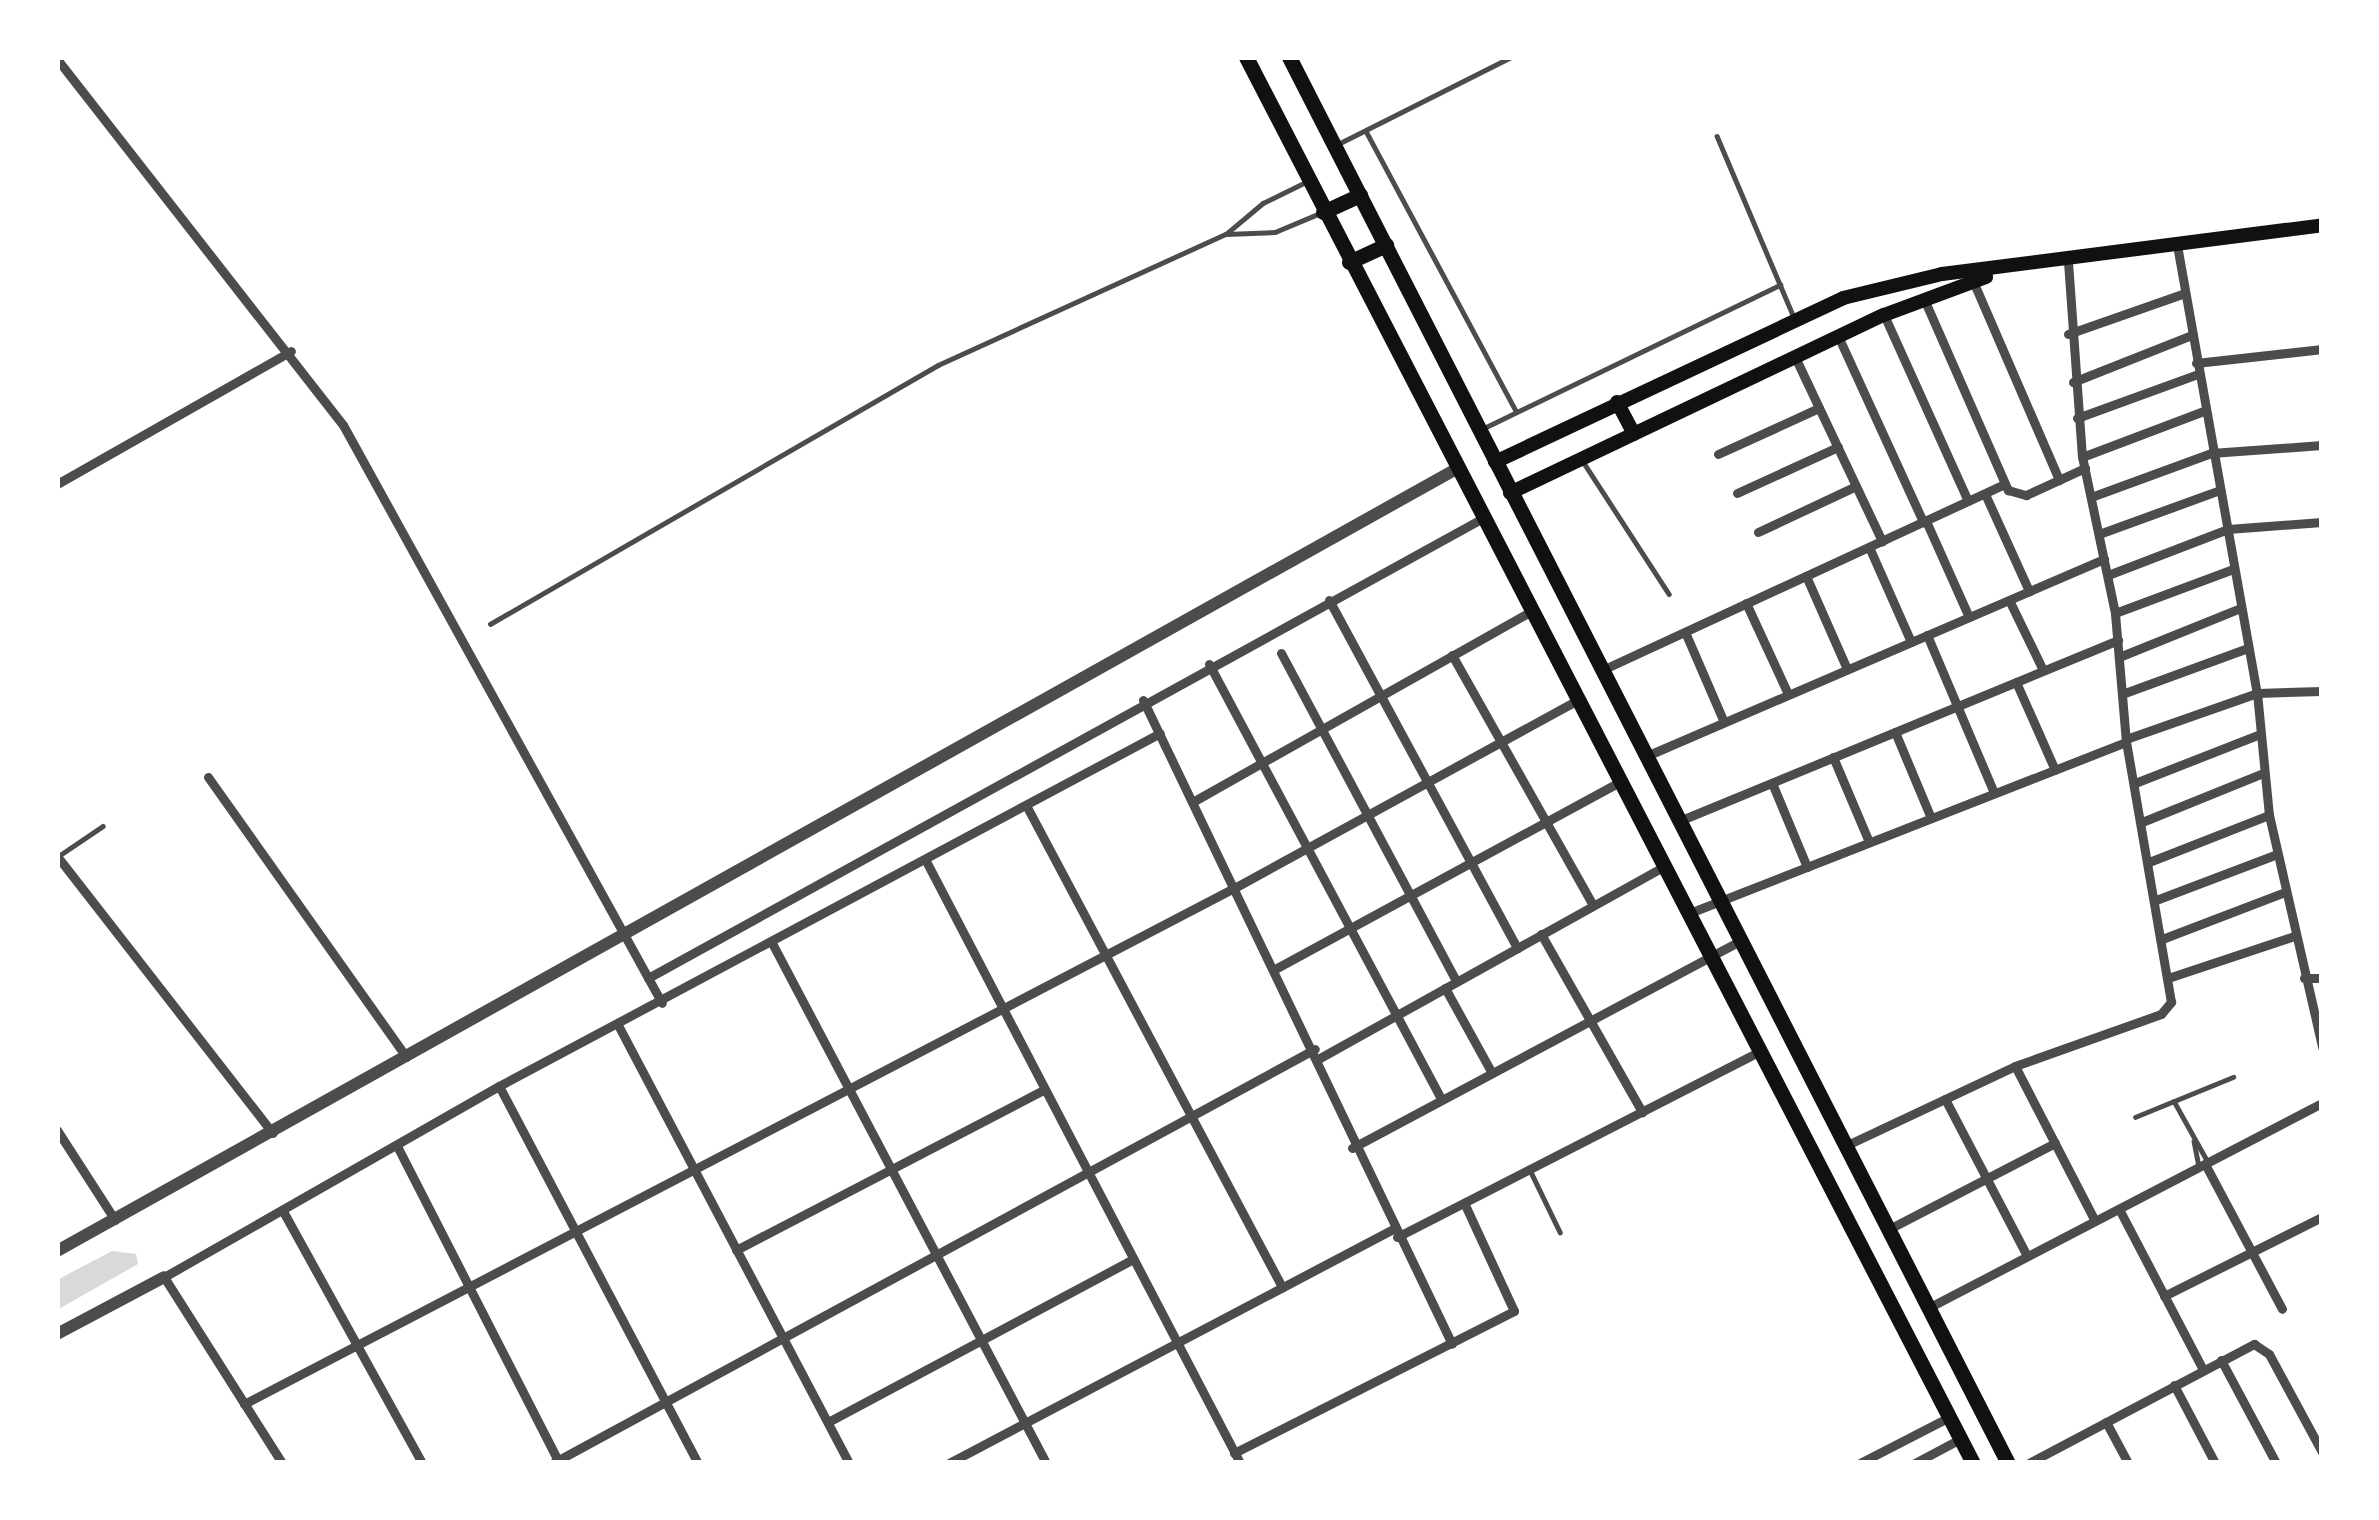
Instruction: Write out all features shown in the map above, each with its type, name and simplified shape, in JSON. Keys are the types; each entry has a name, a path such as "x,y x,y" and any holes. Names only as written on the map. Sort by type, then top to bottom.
{"main road":[{"path":"1246,57 1973,1463"},
{"path":"1289,57 2008,1463"},
{"path":"1323,212 1360,195"},
{"path":"1495,462 1794,317 1892,284 2322,225"},
{"path":"1349,262 1386,245"},
{"path":"1510,494 1884,315 2004,271"},
{"path":"1617,402 1634,434"}],"street":[{"path":"57,59 291,351 343,424 662,1003"},
{"path":"2176,245 2245,649 2257,693 2269,814 2322,1047"},
{"path":"1845,1146 2015,1066 2166,1012 2168,978 2126,741 2115,613 2077,418 2068,334 2068,262"},
{"path":"1972,281 2059,480"},
{"path":"2068,334 2185,293"},
{"path":"1924,299 2005,484 2019,496 2059,480 2084,462 2204,411"},
{"path":"1884,315 1968,501"},
{"path":"2073,382 2192,334"},
{"path":"1838,336 1970,617"},
{"path":"2077,418 2197,368 2322,349"},
{"path":"57,484 291,351"},
{"path":"1795,357 1882,541"},
{"path":"1718,454 1820,408"},
{"path":"2091,496 2211,453 2322,445"},
{"path":"1737,494 1838,447"},
{"path":"57,1251 1457,468"},
{"path":"1600,671 2005,484"},
{"path":"1758,532 1856,486"},
{"path":"2099,535 2220,490"},
{"path":"1985,494 2029,591"},
{"path":"648,977 1143,700 1483,518"},
{"path":"2108,575 2228,529 2322,522"},
{"path":"1869,547 1911,642"},
{"path":"1644,757 2104,559"},
{"path":"2115,613 2233,568"},
{"path":"1806,576 1847,669"},
{"path":"1329,600 1517,948"},
{"path":"2009,600 2043,670"},
{"path":"1747,603 1788,694"},
{"path":"2119,657 2238,609"},
{"path":"1196,800 1531,610"},
{"path":"1685,632 1724,722"},
{"path":"1927,635 1994,793"},
{"path":"1677,822 2118,640"},
{"path":"2122,694 2245,649"},
{"path":"1281,652 1410,896 1492,1073"},
{"path":"1452,655 1593,905"},
{"path":"1209,664 1442,1100"},
{"path":"2016,682 2055,770"},
{"path":"1687,914 2257,693 2322,691"},
{"path":"1143,700 1196,800 1316,1054 1352,1148 1452,1344"},
{"path":"244,1404 1236,887 1577,700"},
{"path":"1895,732 1931,818"},
{"path":"57,1334 284,1213 499,1086 1160,733"},
{"path":"2135,783 2260,734"},
{"path":"1833,757 1869,842"},
{"path":"2142,822 2264,773"},
{"path":"208,777 406,1057"},
{"path":"1275,968 1619,782"},
{"path":"1772,782 1807,867"},
{"path":"1027,807 1282,1287"},
{"path":"2149,862 2269,814"},
{"path":"2156,900 2277,854"},
{"path":"57,857 273,1133"},
{"path":"926,861 1237,1458 1516,1305 1464,1203"},
{"path":"397,1146 557,1462 1191,1116 1396,1015 1663,867"},
{"path":"2162,939 2285,892"},
{"path":"1541,934 1642,1112"},
{"path":"2168,978 2294,936"},
{"path":"1352,1148 1738,942"},
{"path":"772,944 1046,1463"},
{"path":"2304,978 2322,978"},
{"path":"618,1025 849,1463"},
{"path":"949,1463 1282,1287 1464,1203 1759,1052"},
{"path":"2015,1066 2096,1221"},
{"path":"499,1086 698,1463"},
{"path":"736,1250 1045,1089"},
{"path":"1945,1099 2027,1256"},
{"path":"1928,1308 2322,1103"},
{"path":"57,1130 115,1220"},
{"path":"1888,1229 2055,1143"},
{"path":"2204,1164 2282,1309"},
{"path":"2119,1209 2203,1370"},
{"path":"284,1213 422,1463"},
{"path":"2164,1296 2322,1217"},
{"path":"827,1422 1133,1259"},
{"path":"164,1277 282,1463"},
{"path":"2029,1463 2254,1344 2266,1348 2322,1452"},
{"path":"2221,1360 2276,1463"},
{"path":"2174,1385 2215,1463"},
{"path":"1860,1463 1948,1417"},
{"path":"2106,1422 2128,1463"},
{"path":"1915,1463 1960,1439"}],"lane":[{"path":"1335,146 1511,57"},
{"path":"1366,130 1516,412"},
{"path":"1717,136 1794,317"},
{"path":"490,624 938,365 1226,234 1263,202 1308,181"},
{"path":"1226,234 1275,232 1323,212"},
{"path":"1479,430 1780,285"},
{"path":"1582,459 1670,594"},
{"path":"57,857 103,826"},
{"path":"2135,1117 2233,1077"},
{"path":"2174,1102 2204,1164"},
{"path":"1530,1169 1560,1232"}],"shaded area":[{"path":"112,1251 136,1254 138,1264 57,1310 57,1280"}]}
